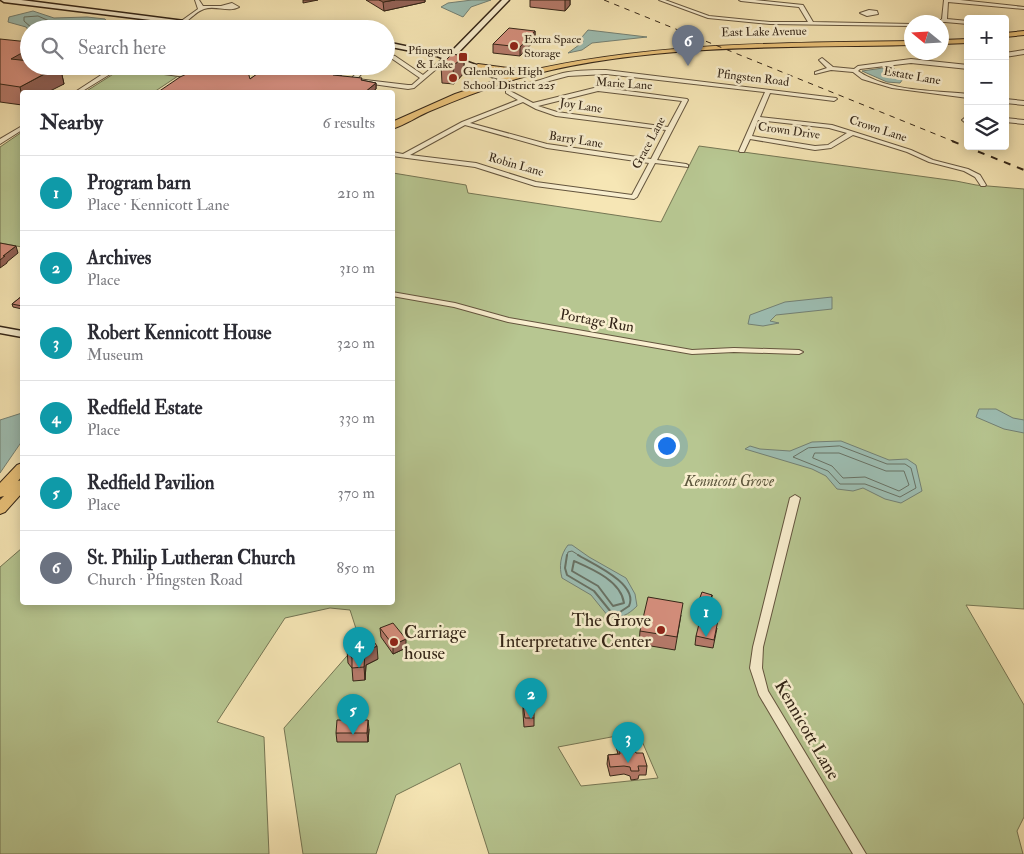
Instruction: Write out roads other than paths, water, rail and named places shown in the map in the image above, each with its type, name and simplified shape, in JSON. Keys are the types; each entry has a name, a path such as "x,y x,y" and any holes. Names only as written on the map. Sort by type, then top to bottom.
{"main road":[{"path":"4,0 167,20"},
{"path":"446,53 502,0"},
{"path":"446,53 506,0"},
{"path":"1009,36 1024,34"},
{"path":"949,41 964,40"},
{"name":"East Lake Avenue","path":"499,79 516,72 584,57 686,47 904,42"},
{"name":"East Lake Avenue","path":"499,79 580,63 654,52 703,48 904,42"},
{"name":"Pfingsten Road","path":"395,48 446,53"},
{"name":"Pfingsten Road","path":"395,48 446,53 499,79"},
{"path":"476,69 516,72"},
{"path":"476,69 479,75 476,84"},
{"path":"395,118 446,93 499,79"},
{"path":"395,125 433,106 499,79"},
{"path":"0,330 20,334"},
{"path":"0,492 20,470"},
{"path":"0,509 20,487"}],"street":[{"path":"197,0 201,8"},
{"path":"660,0 708,17 770,23 904,25"},
{"path":"667,2 676,0"},
{"path":"741,0 801,6 812,24"},
{"path":"943,15 946,0 1024,8"},
{"path":"1015,0 1015,7"},
{"path":"186,20 201,8 221,7"},
{"path":"867,15 872,25"},
{"path":"949,21 964,22"},
{"path":"1009,54 1024,52"},
{"path":"409,68 428,68 446,53"},
{"path":"358,75 353,80 392,86 414,86 424,78 446,53"},
{"path":"395,58 424,78"},
{"path":"822,60 831,68"},
{"name":"Estate Lane","path":"855,71 858,68 911,61 964,67"},
{"name":"Estate Lane","path":"817,73 831,68 855,71 859,75 889,85 918,91 964,96"},
{"name":"Pfingsten Road","path":"499,79 511,87 521,88 585,72 834,99"},
{"path":"81,90 105,75"},
{"path":"363,75 359,79 389,83 392,86"},
{"name":"Joy Lane","path":"521,88 508,92 556,114 670,129"},
{"name":"Marie Lane","path":"533,105 598,89 685,100"},
{"path":"742,151 768,91"},
{"path":"405,155 464,123 523,100"},
{"name":"Grace Lane","path":"634,197 685,100"},
{"path":"1009,101 1024,103"},
{"name":"Crown Lane","path":"756,118 830,126 909,151 931,161 966,170 978,176 984,185"},
{"path":"1009,120 1024,122"},
{"name":"Barry Lane","path":"464,123 547,146 686,166"},
{"path":"0,142 20,129"},
{"name":"Crown Drive","path":"748,137 815,148 829,147 852,133"},
{"name":"Robin Lane","path":"395,154 476,165 535,184 634,197"},
{"name":"Portage Run","path":"395,295 455,305 508,320 692,352 734,350 799,352"},
{"name":"Kennicott Lane","path":"795,498 758,647 758,679 812,776 860,854"}],"water":[{"path":"491,0 471,7 463,17 441,7 448,3"},
{"path":"33,11 54,18 87,17 106,20 20,20 20,25 8,22 9,17"},
{"path":"588,30 647,37 592,43 582,50 568,53 583,42 582,37"},
{"path":"883,68 895,69 896,73 903,79 900,83 887,82 862,71"},
{"path":"832,297 832,309 776,315 770,321 779,323 763,326 748,324 750,315 785,302"},
{"path":"979,409 996,409 1013,418 1024,420 1024,433 1004,429 976,417"},
{"path":"20,414 20,444 0,473 0,420"},
{"path":"841,441 889,460 907,459 916,465 922,491 901,503 885,499 863,488 853,491 837,489 826,476 812,469 745,449 750,446 760,449 790,451 812,442"},
{"path":"568,545 572,545 626,578 635,594 637,606 624,616 608,616 591,595 562,578 561,561"}],"railway":[{"path":"604,0 955,142"},
{"path":"952,141 1024,170"}],"place":[{"name":"Extra Space Storage","path":"514,46"},
{"name":"Pfingsten & Lake","path":"463,57"},
{"name":"St. Philip Lutheran Church","path":"688,66"},
{"name":"Glenbrook High School District 225","path":"453,78"},
{"name":"The Grove Interpretative Center","path":"661,630"},
{"name":"Program barn","path":"706,637"},
{"name":"Carriage house","path":"394,642"},
{"name":"Redfield Estate","path":"359,668"},
{"name":"Archives","path":"531,719"},
{"name":"Redfield Pavilion","path":"353,735"},
{"name":"Robert Kennicott House","path":"628,763"}],"park label":[{"name":"Kennicott Grove","path":"729,481"}]}
